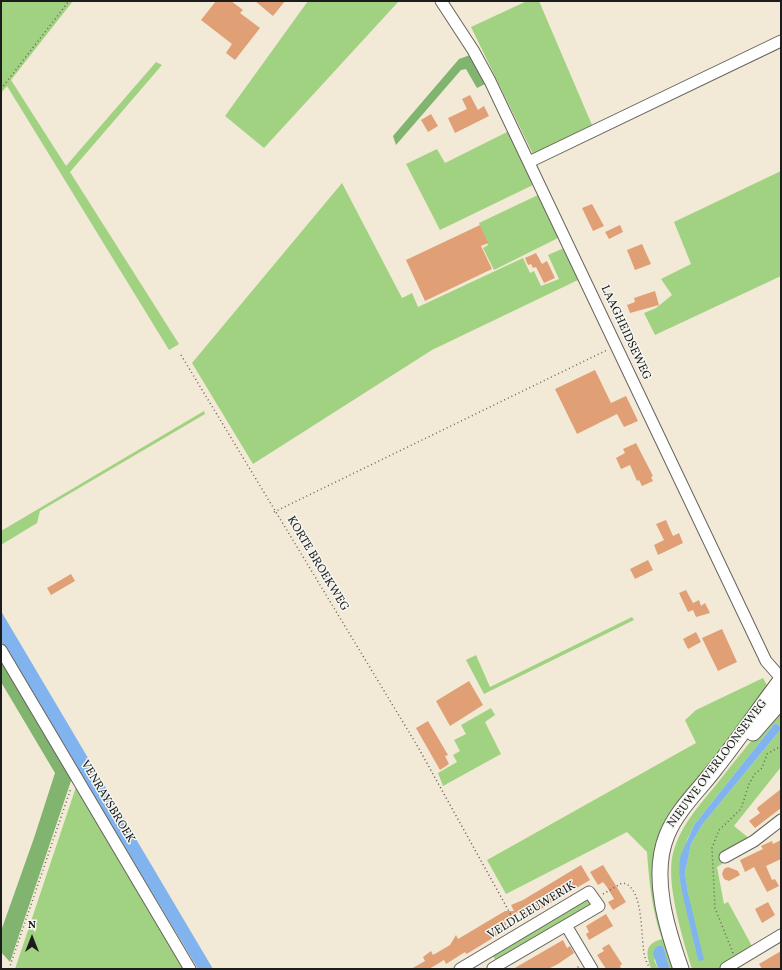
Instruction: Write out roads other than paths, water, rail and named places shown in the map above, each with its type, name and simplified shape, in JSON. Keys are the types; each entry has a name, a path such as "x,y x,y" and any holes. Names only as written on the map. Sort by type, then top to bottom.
{"street":[{"name":"LAAGHEIDSEWEG","path":"442,1 477,56 529,162 766,661 781,679"},
{"path":"529,162 781,41"},
{"name":"VENRAYSBROEK","path":"1,650 190,969"},
{"name":"NIEUWE OVERLOONSEWEG","path":"681,969 673,945 664,904 660,876 666,836 686,804 716,768 781,679"},
{"name":"NIEUWE OVERLOONSEWEG","path":"690,969 674,909 668,877 670,857 675,838 692,809 781,700"},
{"path":"725,857 754,841 781,820"},
{"name":"VELDLEEUWERIK","path":"460,969 477,965 485,955 589,892 599,906 493,969"},
{"path":"567,926 592,969"},
{"path":"726,968 781,935"},
{"path":"485,955 493,969"}],"water":[{"path":"1,611 213,969 198,969 1,641"},
{"path":"775,723 781,727 781,729 702,825 691,844 685,873 688,893 704,960 699,961 683,897 679,875 680,857 694,825"},
{"path":"658,946 663,946 670,969 658,969 653,953 655,948"}]}
